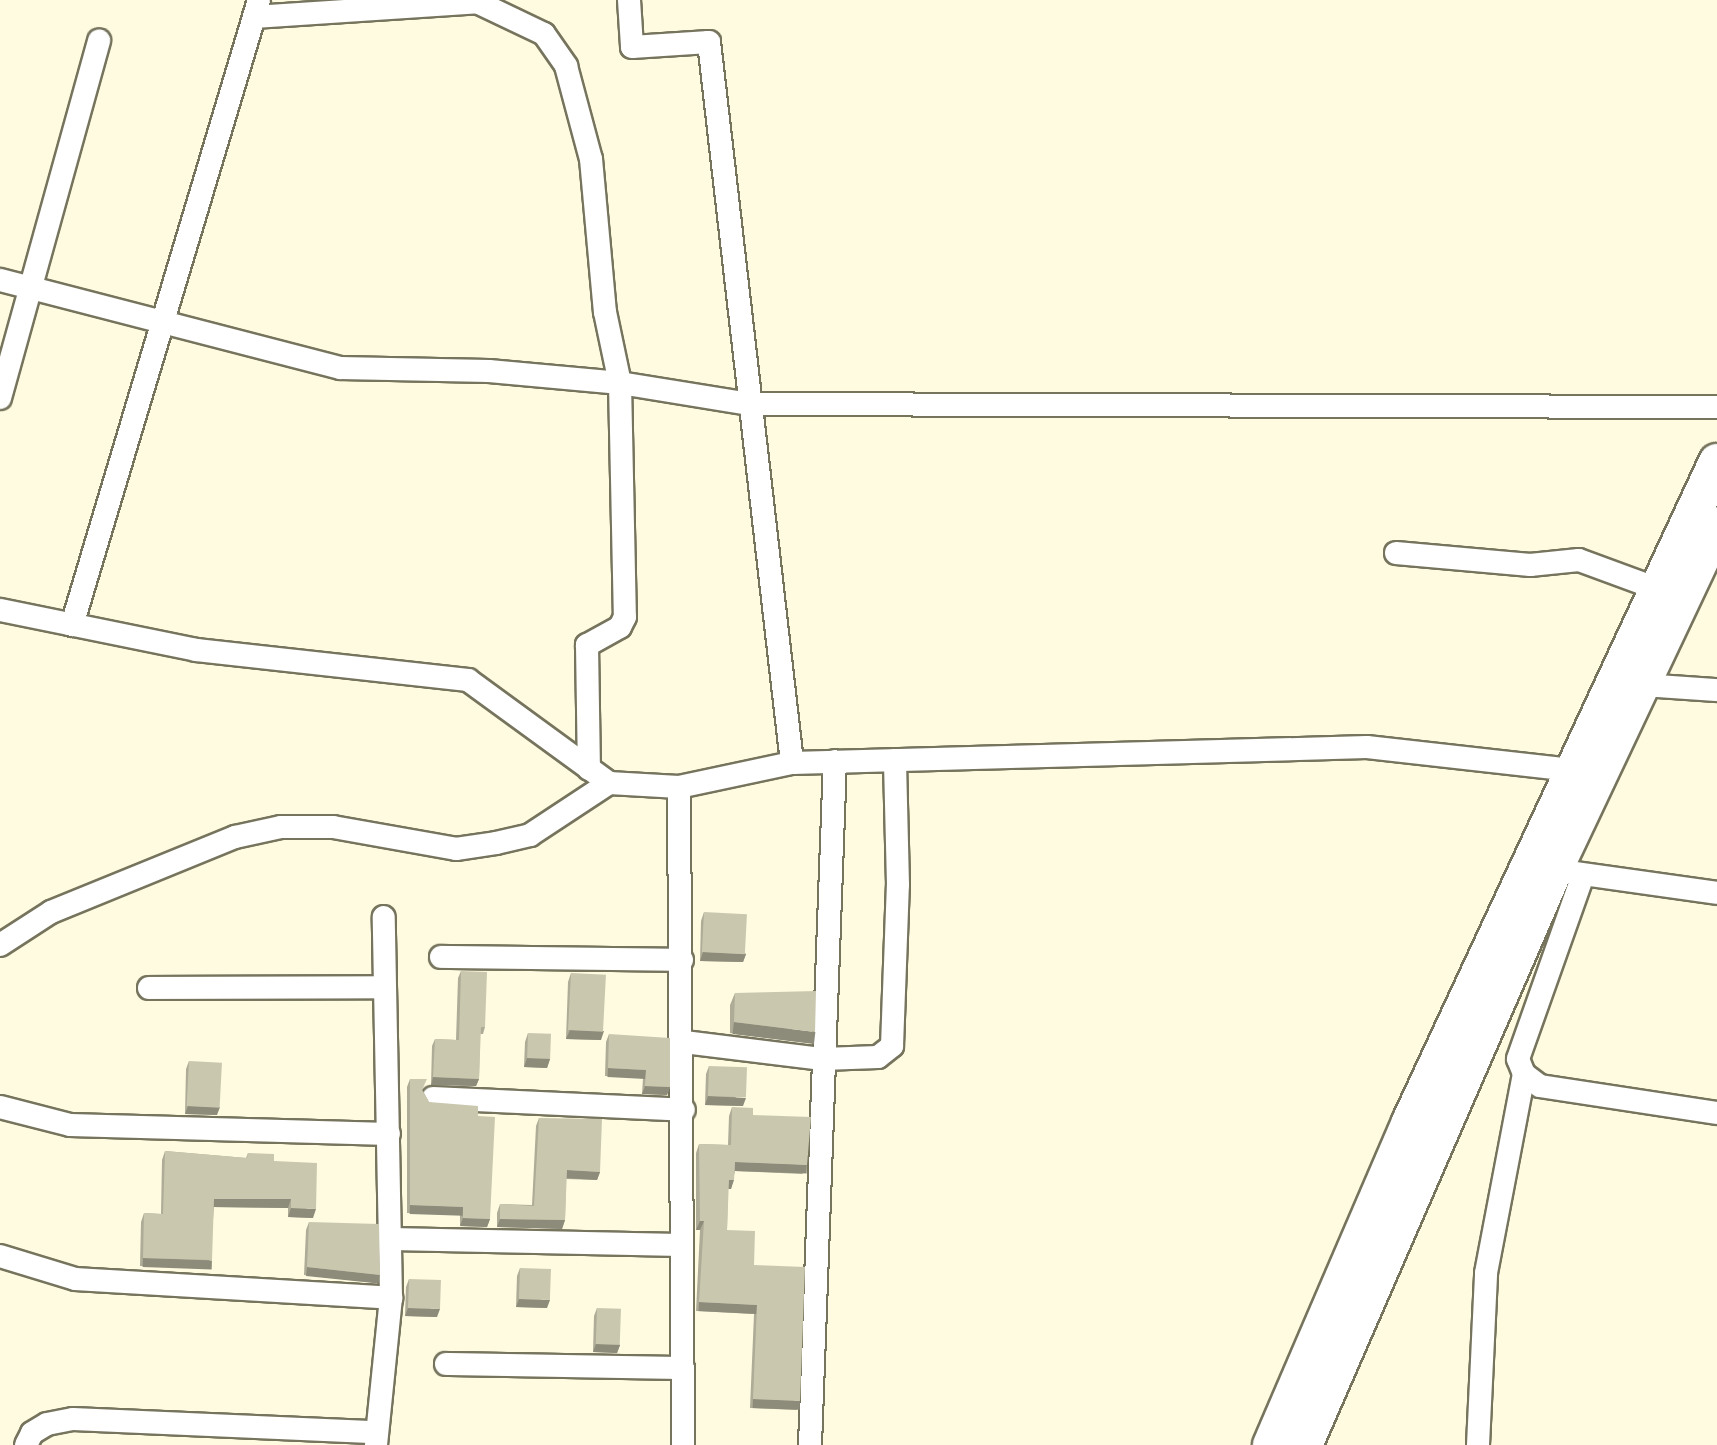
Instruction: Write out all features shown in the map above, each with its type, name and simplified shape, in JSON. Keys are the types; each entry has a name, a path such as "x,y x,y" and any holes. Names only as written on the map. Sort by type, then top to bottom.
{"highway":[{"path":"1304,1445 1555,869 1572,770 1717,462"},
{"path":"1271,1445 1555,869 1717,525"}],"street":[{"path":"629,0 632,47 709,42 792,763"},
{"path":"72,625 165,322 256,8 477,2 544,34 566,66 589,146 605,312 620,383 625,617 620,627 587,645 589,769"},
{"path":"0,398 99,40"},
{"path":"0,280 340,368 489,371 620,383 750,404 1717,407"},
{"path":"1396,553 1530,565 1579,560 1658,589"},
{"path":"0,610 196,650 468,680 609,783 679,787 792,763 1367,747 1572,770"},
{"path":"1643,685 1717,690"},
{"path":"684,1042 823,1059 878,1057 892,1046 898,885 895,760"},
{"path":"810,1445 822,1235 823,1059 835,761"},
{"path":"0,945 51,912 235,837 281,827 333,827 456,849 530,835 609,783"},
{"path":"679,787 684,1042 683,1445"},
{"path":"1717,893 1555,869 1518,1059 1524,1074 1540,1086 1717,1113"},
{"path":"26,1445 47,1424 73,1419 376,1439 391,1298 384,917"},
{"path":"441,957 682,960"},
{"path":"149,988 383,987"},
{"path":"1478,1445 1486,1273 1524,1074"},
{"path":"433,1098 684,1110"},
{"path":"0,1107 70,1125 389,1134"},
{"path":"390,1239 682,1245"},
{"path":"0,1256 75,1279 391,1298"},
{"path":"446,1364 683,1368"}],"building":[{"path":"704,912 747,914 745,954 702,952"},
{"path":"461,971 487,972 479,1079 433,1077 435,1039 459,1040"},
{"path":"571,973 606,975 603,1032 568,1030"},
{"path":"816,991 815,1032 734,1022 735,993"},
{"path":"528,1033 551,1034 550,1059 527,1058"},
{"path":"609,1034 670,1038 670,1087 645,1086 646,1070 608,1068"},
{"path":"189,1061 222,1063 220,1108 187,1106"},
{"path":"709,1066 747,1067 746,1097 708,1096"},
{"path":"410,1079 427,1079 422,1090 429,1102 478,1106 478,1116 495,1117 490,1219 463,1218 463,1207 410,1205"},
{"path":"732,1107 753,1108 753,1115 811,1117 807,1165 735,1162 734,1180 729,1180 727,1230 755,1231 754,1265 805,1267 800,1401 753,1399 757,1305 699,1302 704,1221 700,1221 699,1144 731,1145"},
{"path":"539,1118 602,1119 600,1172 567,1170 565,1220 500,1219 500,1204 534,1206"},
{"path":"165,1151 247,1158 248,1153 274,1154 274,1161 317,1163 316,1209 291,1208 291,1199 214,1199 212,1260 143,1258 144,1213 163,1214"},
{"path":"309,1222 379,1224 380,1275 307,1267"},
{"path":"520,1268 551,1269 550,1300 519,1299"},
{"path":"409,1279 441,1280 440,1309 408,1308"},
{"path":"597,1308 621,1309 620,1345 596,1344"}]}
